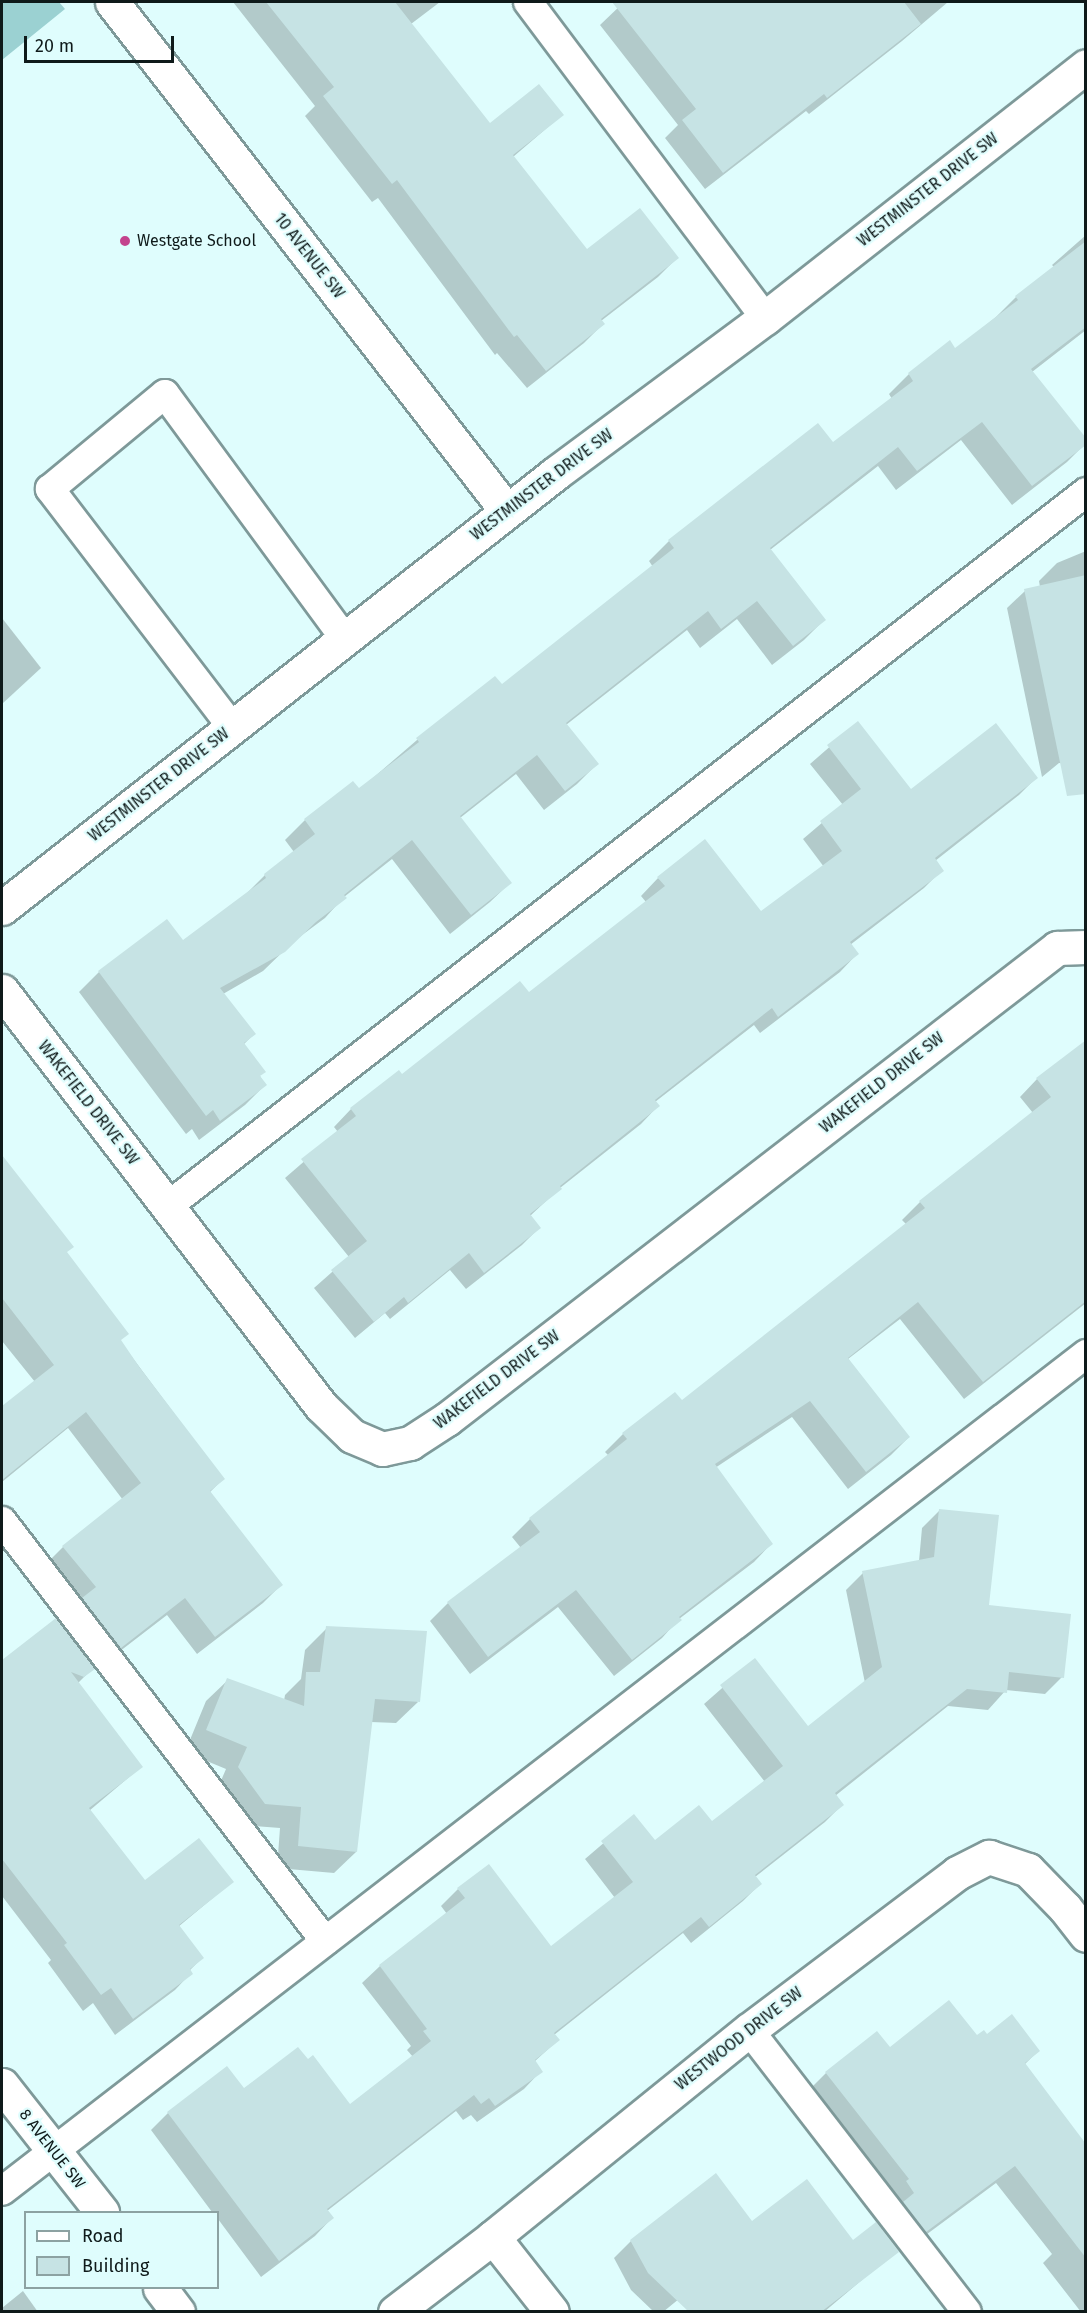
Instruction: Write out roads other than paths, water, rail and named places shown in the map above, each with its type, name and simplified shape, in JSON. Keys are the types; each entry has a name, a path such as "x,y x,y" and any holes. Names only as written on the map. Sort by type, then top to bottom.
{"street":[{"name":"10 AVENUE SW","path":"112,2 507,511"},
{"name":"WESTMINSTER DRIVE SW","path":"2,908 507,511 765,318 1086,66"},
{"name":"WAKEFIELD DRIVE SW","path":"2,992 321,1406 352,1436 382,1449 410,1443 447,1419 1056,948 1086,947"},
{"name":"WESTWOOD DRIVE SW","path":"396,2312 493,2237 749,2030 957,1873 989,1857 1028,1870 1065,1908 1086,1935"},
{"name":"8 AVENUE SW","path":"2,2085 101,2211"},
{"path":"493,2237 552,2312"},
{"path":"161,2289 178,2312"}],"lane":[{"path":"540,6 765,318"},
{"path":"232,727 50,489 165,394 345,639"},
{"path":"168,1206 1086,492"},
{"path":"2,2191 325,1941 1081,1367"},
{"path":"2,1521 325,1941"},
{"path":"749,2030 967,2312"}],"place":[{"name":"Westgate School","path":"125,241"}]}
